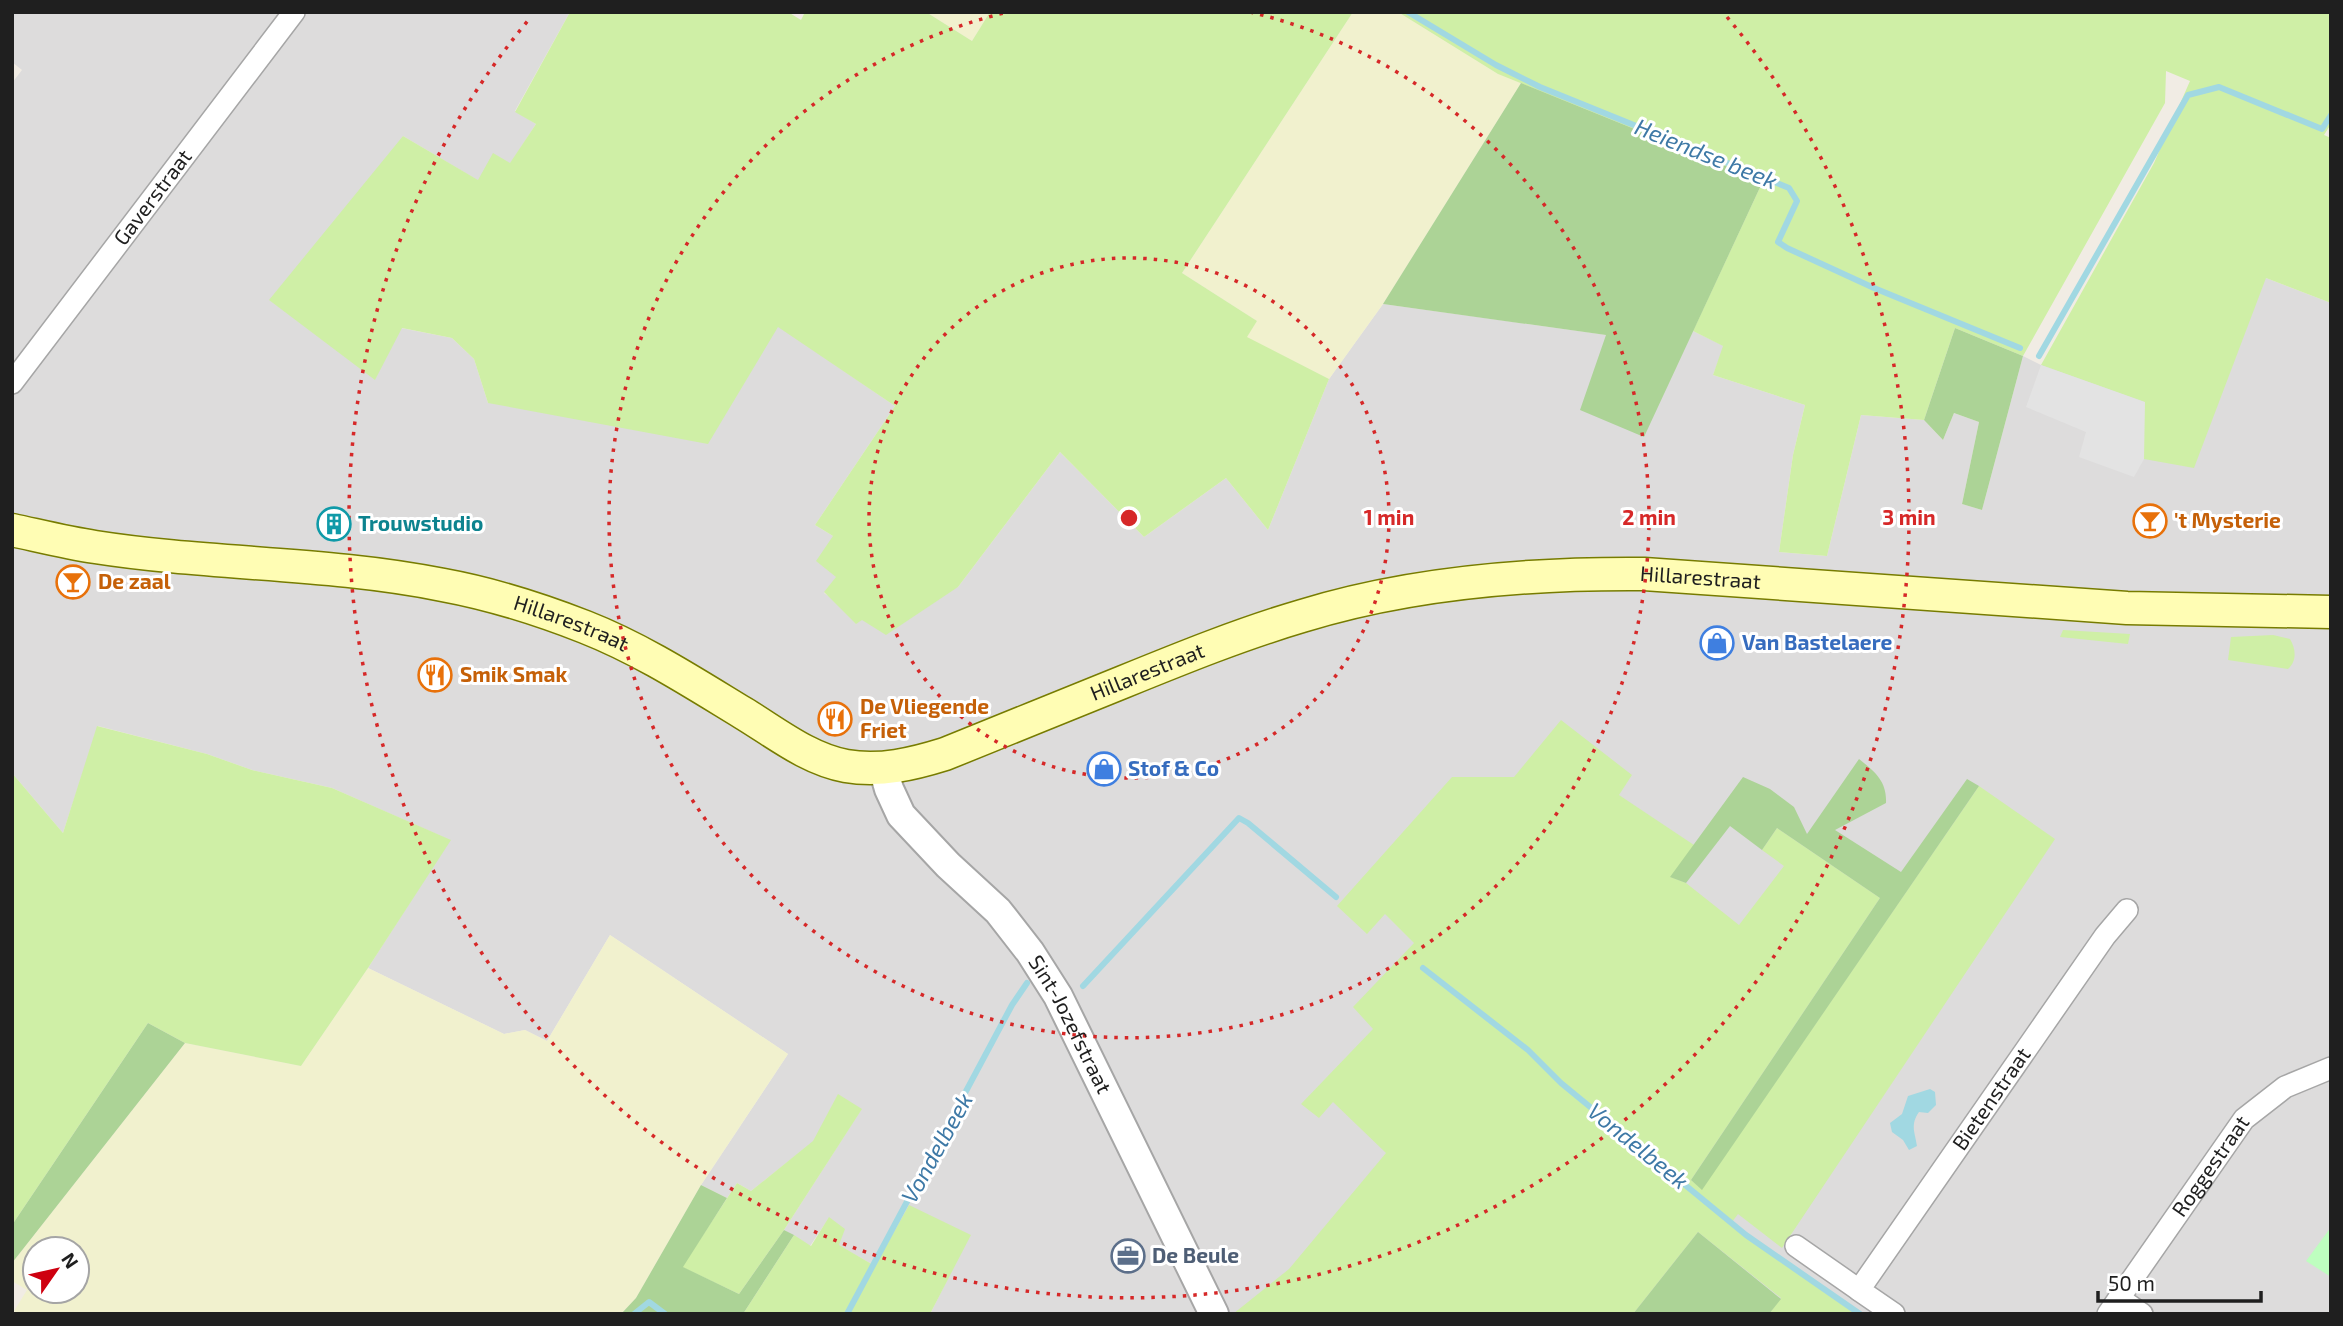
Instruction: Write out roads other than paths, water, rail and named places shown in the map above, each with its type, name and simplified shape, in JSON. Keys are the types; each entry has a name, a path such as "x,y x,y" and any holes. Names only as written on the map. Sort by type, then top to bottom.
{"main road":[{"name":"Hillarestraat","path":"12,530 95,547 370,574 442,584 505,599 554,615 631,648 671,669 810,754 845,766 883,768 945,754 1213,646 1304,615 1380,597 1494,580 1578,574 1644,574 2127,608 2331,612"}],"street":[{"name":"Gaverstraat","path":"12,383 294,12"},
{"name":"Sint-Jozefstraat","path":"883,768 901,815 948,865 998,911 1030,952 1058,996 1213,1314"},
{"name":"Bietenstraat","path":"1859,1290 2097,947 2127,911"},
{"name":"Roggestraat","path":"2142,1314 2113,1306 2244,1119 2285,1087 2331,1068"},
{"path":"1796,1246 1894,1314"}],"water":[{"path":"1930,1089 1935,1092 1936,1105 1928,1113 1919,1112 1916,1117 1914,1133 1917,1146 1909,1150 1903,1140 1892,1132 1890,1123 1902,1114 1908,1096"}],"waterway":[{"name":"Heiendse beek","path":"1408,12 1496,65 1540,87 1789,188 1797,201 1778,242 1874,288 2020,348"},
{"name":"Heiendse beek","path":"2039,356 2188,95 2219,87 2322,129 2331,115"},
{"path":"1083,986 1239,818 1336,897"},
{"name":"Vondelbeek","path":"1423,968 1528,1050 1561,1083 1746,1235 1860,1314"},
{"name":"Vondelbeek","path":"847,1314 1012,1005 1027,983"},
{"name":"Vondelbeek","path":"634,1314 649,1302 665,1314"}],"place":[{"name":"'t Mysterie","path":"2150,521"},
{"name":"Trouwstudio","path":"334,524"},
{"name":"De zaal","path":"73,582"},
{"name":"Van Bastelaere","path":"1717,643"},
{"name":"Smik Smak","path":"435,675"},
{"name":"De Vliegende Friet","path":"835,719"},
{"name":"Stof & Co","path":"1104,769"},
{"name":"De Beule","path":"1128,1256"}]}
